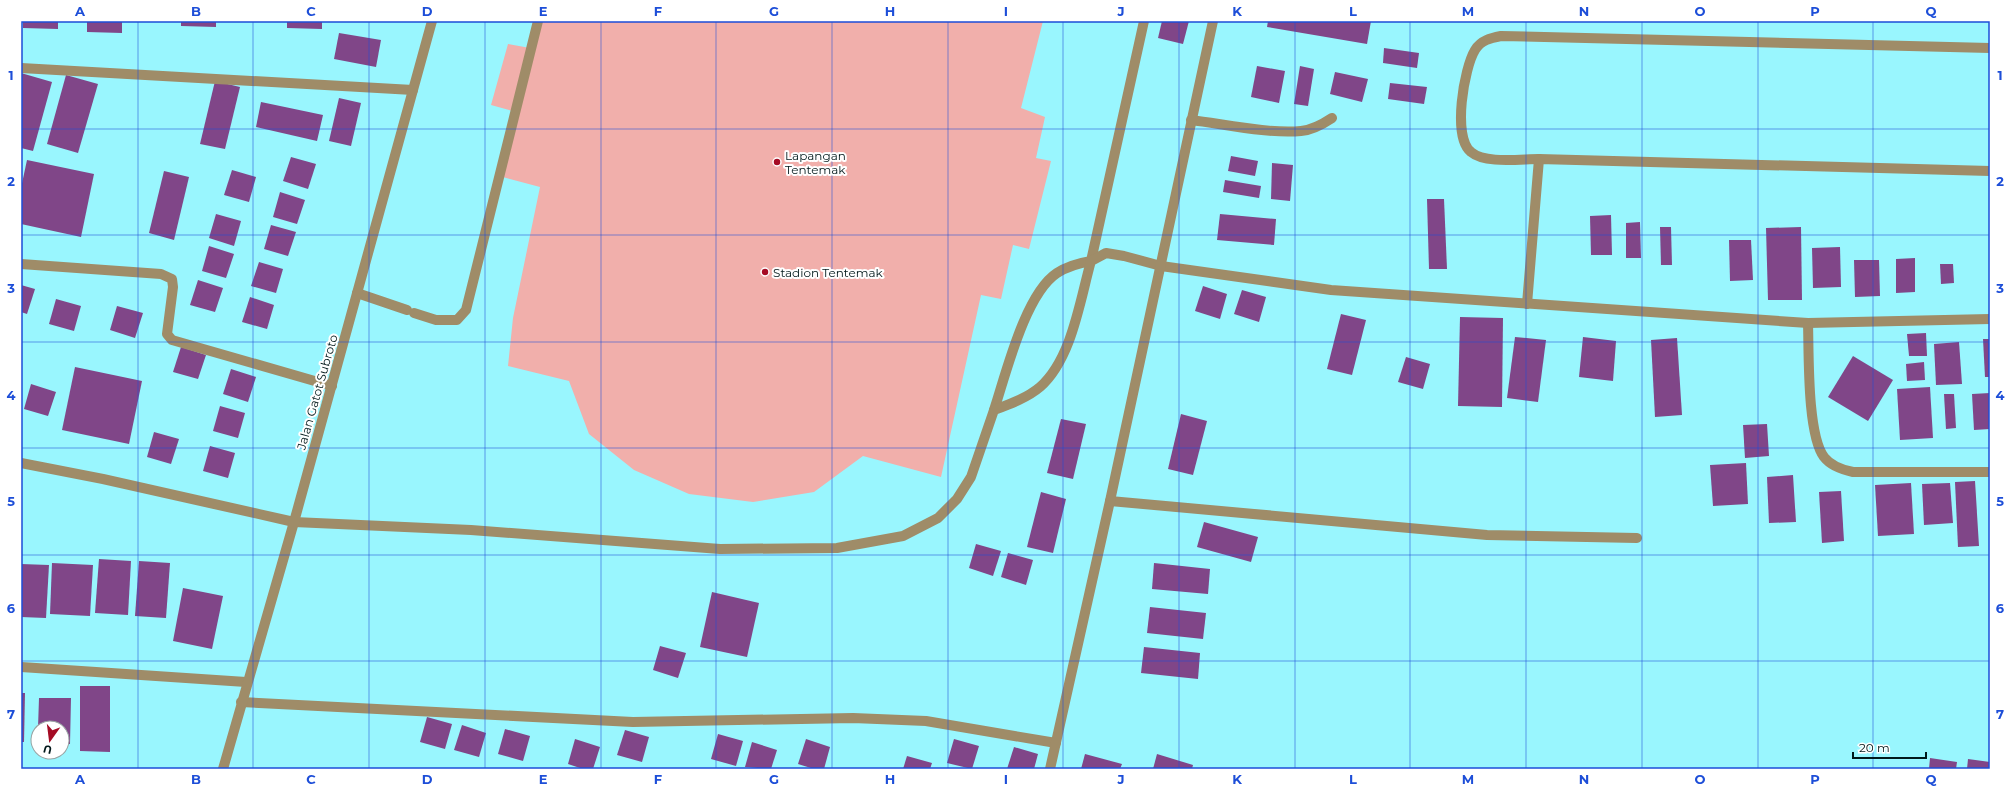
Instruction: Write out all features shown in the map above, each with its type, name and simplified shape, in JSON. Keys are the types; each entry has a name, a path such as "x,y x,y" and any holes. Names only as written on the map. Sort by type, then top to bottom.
{"street":[{"name":"Jalan Gatot Subroto","path":"222,769 246,682 294,522 432,21"},
{"path":"357,293 436,320 457,320 466,310 538,21"},
{"path":"994,410 1026,396 1041,386 1058,366 1070,336 1091,261 1144,21"},
{"path":"1050,769 1110,501 1213,21"},
{"path":"1990,48 1501,36 1485,40 1476,49 1470,63 1460,120 1463,141 1470,152 1480,158 1990,171"},
{"path":"21,68 413,90"},
{"path":"1191,120 1272,130 1302,131 1319,126 1332,118"},
{"path":"1527,304 1539,159"},
{"path":"21,463 103,479 294,522 471,530 720,549 837,548 903,536 938,518 957,500 971,477 1023,321 1037,296 1056,274 1074,265 1091,261 1106,253 1124,256 1161,266 1331,290 1808,323 1990,319"},
{"path":"21,264 147,272 169,277 172,279 173,287 167,334 172,340 332,386"},
{"path":"1808,323 1812,411 1817,444 1825,458 1841,469 1853,472 1990,472"},
{"path":"1110,501 1487,535 1637,538"},
{"path":"21,667 246,682"},
{"path":"241,702 633,722 853,718 926,721 1056,743"}],"shaded area":[{"name":"Stadion Tentemak","path":"536,21 1043,21 1021,108 1045,117 1036,158 1051,161 1029,249 1013,245 1001,299 981,295 941,477 863,456 814,492 753,502 689,494 634,470 589,434 569,381 508,366 513,318 540,187 499,176 516,112 491,105 508,44 530,48"}],"building":[{"path":"23,21 58,21 58,29 23,28"},
{"path":"87,21 122,21 122,33 87,32"},
{"path":"181,21 216,21 216,27 181,26"},
{"path":"287,21 322,21 322,29 287,28"},
{"path":"1162,21 1189,21 1183,44 1158,38"},
{"path":"1268,21 1371,21 1367,44 1267,27"},
{"path":"339,33 381,40 376,67 334,59"},
{"path":"1384,48 1419,53 1417,68 1383,63"},
{"path":"1257,66 1285,71 1279,103 1251,97"},
{"path":"1300,66 1314,69 1308,106 1294,104"},
{"path":"1335,72 1368,79 1362,102 1330,94"},
{"path":"21,73 52,82 33,151 21,148"},
{"path":"66,75 98,84 78,153 47,144"},
{"path":"215,81 240,87 225,149 200,144"},
{"path":"1390,83 1427,87 1424,104 1388,99"},
{"path":"339,98 361,103 351,146 329,141"},
{"path":"261,102 323,115 317,141 256,127"},
{"path":"1231,156 1258,161 1255,176 1228,171"},
{"path":"291,157 316,164 308,189 283,181"},
{"path":"27,160 94,174 81,237 21,224 21,188"},
{"path":"1272,163 1293,165 1290,201 1271,199"},
{"path":"232,170 256,177 249,202 224,195"},
{"path":"164,171 189,177 174,240 149,233"},
{"path":"1225,180 1261,186 1259,198 1223,192"},
{"path":"280,192 305,200 297,224 273,217"},
{"path":"1427,199 1444,199 1447,269 1429,269"},
{"path":"216,214 241,221 234,246 209,238"},
{"path":"1220,214 1276,219 1274,245 1217,240"},
{"path":"1611,215 1612,255 1591,255 1590,216"},
{"path":"1640,222 1641,258 1626,258 1626,223"},
{"path":"271,225 296,232 288,256 264,249"},
{"path":"1660,227 1671,227 1672,265 1661,265"},
{"path":"1801,227 1802,300 1768,300 1766,228"},
{"path":"1729,240 1751,240 1753,280 1730,281"},
{"path":"209,246 234,254 226,278 202,271"},
{"path":"1840,247 1841,287 1813,288 1812,248"},
{"path":"1915,258 1915,292 1896,293 1896,259"},
{"path":"1854,260 1879,260 1880,296 1855,297"},
{"path":"259,262 283,269 276,293 251,286"},
{"path":"1940,264 1953,264 1954,283 1941,284"},
{"path":"198,280 223,288 215,312 190,305"},
{"path":"21,285 35,289 27,314 21,312"},
{"path":"1203,286 1227,294 1220,319 1195,311"},
{"path":"1242,290 1266,297 1259,322 1234,314"},
{"path":"250,297 274,305 267,329 242,322"},
{"path":"56,299 81,306 74,331 49,324"},
{"path":"117,306 143,313 135,338 110,330"},
{"path":"1341,314 1366,320 1352,375 1327,369"},
{"path":"1460,317 1503,318 1502,407 1458,406"},
{"path":"1926,333 1927,356 1909,356 1907,334"},
{"path":"1515,337 1546,340 1538,402 1507,398"},
{"path":"1583,337 1616,341 1613,381 1579,377"},
{"path":"1677,338 1682,415 1655,417 1651,340"},
{"path":"1983,339 1990,339 1990,377 1985,377"},
{"path":"1959,342 1962,384 1936,385 1934,344"},
{"path":"181,347 206,355 198,379 173,372"},
{"path":"1853,356 1893,380 1868,421 1828,397"},
{"path":"1406,357 1430,364 1423,389 1398,382"},
{"path":"1924,362 1925,380 1907,381 1906,364"},
{"path":"75,367 142,381 129,444 62,430"},
{"path":"231,369 256,377 248,402 223,394"},
{"path":"31,384 56,392 48,416 24,409"},
{"path":"1930,387 1933,438 1900,440 1897,389"},
{"path":"1990,393 1990,429 1974,430 1972,394"},
{"path":"1944,394 1954,394 1956,428 1946,429"},
{"path":"220,406 245,413 238,438 213,431"},
{"path":"1181,414 1207,421 1193,475 1168,469"},
{"path":"1061,419 1086,424 1073,479 1047,473"},
{"path":"1767,424 1769,456 1745,458 1743,425"},
{"path":"154,432 179,439 171,464 147,457"},
{"path":"210,446 235,453 228,478 203,471"},
{"path":"1746,463 1748,504 1713,506 1710,465"},
{"path":"1793,475 1796,522 1769,523 1767,477"},
{"path":"1975,481 1979,546 1958,547 1955,482"},
{"path":"1911,483 1914,534 1878,536 1875,485"},
{"path":"1950,483 1953,523 1924,525 1922,484"},
{"path":"1841,491 1844,541 1822,543 1819,492"},
{"path":"1041,492 1066,499 1053,553 1027,547"},
{"path":"1204,522 1258,537 1251,562 1197,547"},
{"path":"976,544 1001,551 993,576 969,568"},
{"path":"1008,553 1033,560 1026,585 1001,577"},
{"path":"99,559 131,561 128,615 95,613"},
{"path":"139,561 170,563 166,618 135,616"},
{"path":"52,563 93,565 90,616 50,614"},
{"path":"1154,563 1210,569 1208,594 1152,589"},
{"path":"21,564 49,565 46,618 21,617"},
{"path":"183,588 223,596 212,649 173,641"},
{"path":"712,592 759,603 747,657 700,647"},
{"path":"1150,607 1206,613 1203,639 1147,633"},
{"path":"660,646 686,653 678,678 653,670"},
{"path":"1144,647 1200,653 1198,679 1141,673"},
{"path":"80,686 110,686 110,752 80,751"},
{"path":"21,693 25,693 24,742 21,742"},
{"path":"39,698 71,698 70,744 70,720 38,720"},
{"path":"427,717 452,724 445,749 420,742"},
{"path":"462,725 486,733 479,757 454,750"},
{"path":"505,729 530,736 523,761 498,754"},
{"path":"625,730 649,737 642,762 617,755"},
{"path":"718,734 743,741 736,766 711,759"},
{"path":"575,739 600,747 593,769 583,769 568,764"},
{"path":"806,739 830,747 824,769 814,769 798,764"},
{"path":"954,739 979,746 972,769 947,763"},
{"path":"752,742 777,750 771,769 745,767"},
{"path":"1014,747 1038,754 1034,769 1007,769"},
{"path":"1085,754 1122,764 1120,769 1081,769"},
{"path":"1157,754 1193,765 1192,769 1153,769"},
{"path":"907,756 932,763 930,769 903,769"},
{"path":"1930,758 1957,762 1956,769 1929,769"},
{"path":"1968,759 1990,762 1990,769 1967,769"}],"place":[{"name":"Lapangan Tentemak","path":"777,162"},
{"name":"Stadion Tentemak","path":"765,272"}]}
